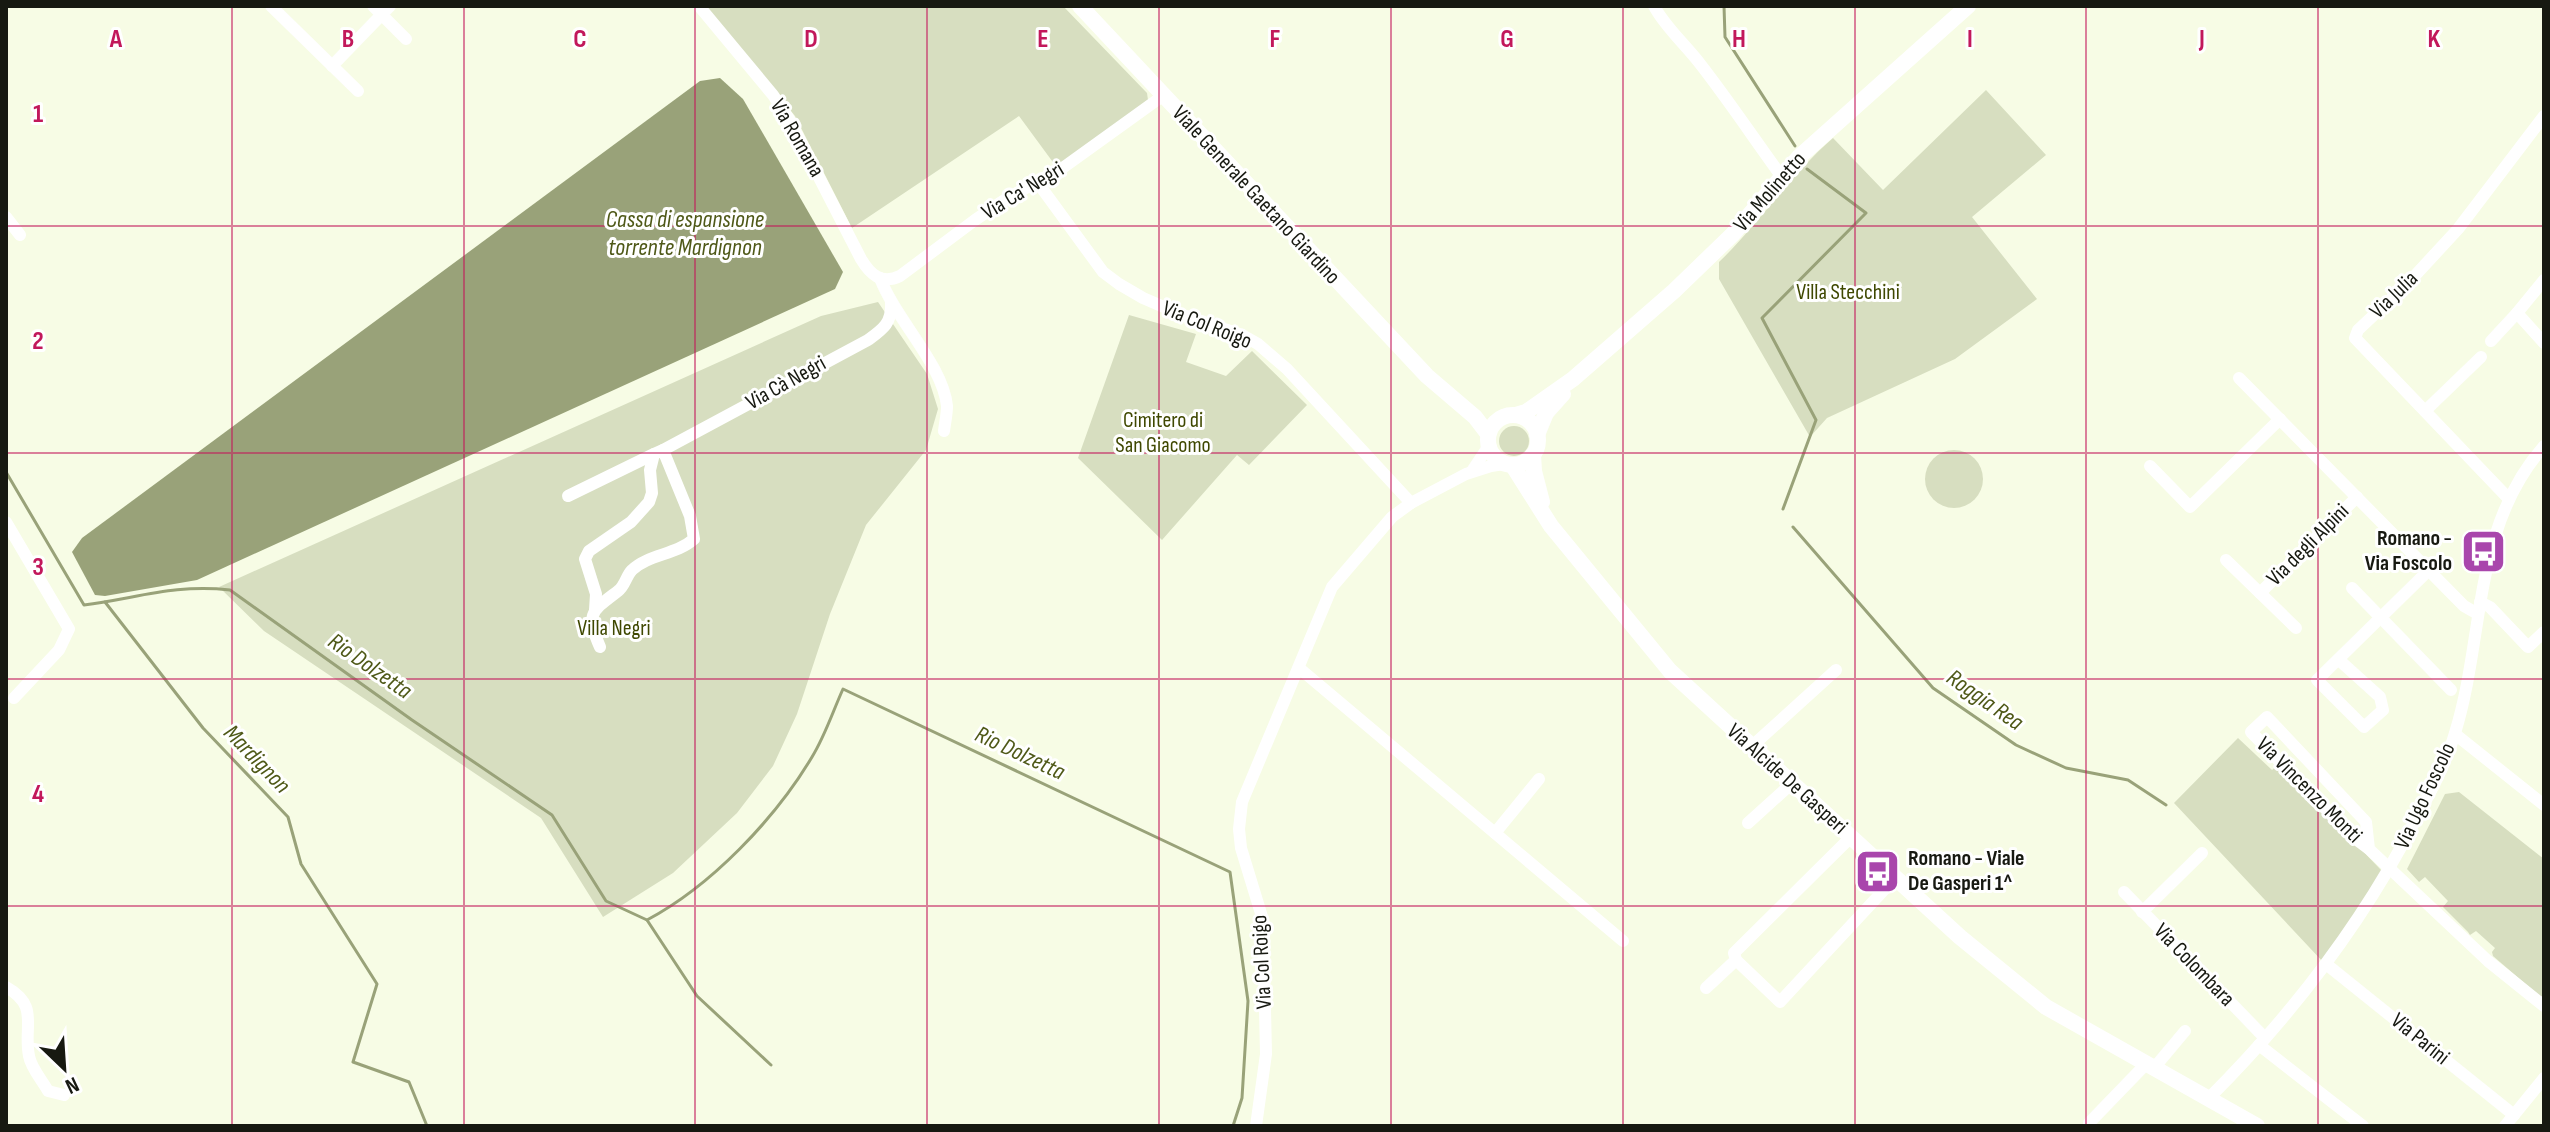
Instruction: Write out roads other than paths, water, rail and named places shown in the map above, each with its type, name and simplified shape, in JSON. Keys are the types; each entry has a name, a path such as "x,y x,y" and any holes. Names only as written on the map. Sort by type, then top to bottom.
{"main road":[{"name":"Viale Generale Gaetano Giardino","path":"1080,6 1433,382 1475,417 1488,440"},
{"name":"Via Molinetto","path":"1510,416 1526,412 1573,379 1723,244 1799,157 1968,6"},
{"name":"Via Molinetto","path":"1537,435 1546,413 1573,379"},
{"name":"Viale Generale Gaetano Giardino","path":"1433,382 1482,411 1510,416"},
{"path":"1510,416 1529,422 1537,435 1533,455 1528,461 1508,465 1492,454 1488,440 1497,421 1510,416"},
{"name":"Via Alcide De Gasperi","path":"1533,455 1534,471 1551,526"},
{"name":"Via Alcide De Gasperi","path":"1508,465 1551,526 1670,671 1960,937 2046,1007 2209,1098 2248,1124"}],"street":[{"path":"271,6 358,91"},
{"name":"Via Romana","path":"699,6 773,95 814,165 861,259 871,273 880,278"},
{"path":"1654,6 1660,18 1681,38 1726,97 1782,177"},
{"path":"332,66 382,9 406,39"},
{"name":"Via Ca' Negri","path":"880,278 900,276 1006,199 1038,183 1164,95"},
{"name":"Via Julia","path":"2509,499 2355,338 2358,330 2410,281 2458,229 2544,116"},
{"name":"Via Col Roigo","path":"1038,183 1103,272 1143,298 1242,335 1258,344 1287,369 1411,503"},
{"path":"6,217 20,235"},
{"path":"880,278 891,303 941,383 947,407 944,431"},
{"path":"2491,341 2544,280"},
{"name":"Via Cà Negri","path":"568,496 658,452 868,340 886,327 892,315 891,303"},
{"path":"2517,313 2544,343"},
{"path":"2425,411 2481,357"},
{"name":"Via degli Alpini","path":"2239,378 2464,606 2490,607 2531,651 2544,632"},
{"path":"2150,466 2190,507 2280,419"},
{"name":"Via Col Roigo","path":"1470,473 1488,440"},
{"name":"Via Ugo Foscolo","path":"2209,1098 2262,1042 2358,921 2390,870 2432,789 2455,734 2464,698 2490,547 2509,499 2544,446"},
{"path":"595,610 604,598 621,589 633,569 684,548 694,539 690,516 658,452"},
{"path":"600,647 592,629 596,594 585,559 589,551 631,522 649,502 652,493 650,470 658,452"},
{"name":"Via Col Roigo","path":"1256,1126 1266,1054 1263,920 1241,848 1242,802 1332,587 1392,517 1411,503 1470,473 1508,465"},
{"name":"Via degli Alpini","path":"2260,593 2357,497"},
{"path":"6,522 69,629 59,650 14,698"},
{"name":"Via degli Alpini","path":"2226,560 2296,628"},
{"path":"2339,660 2383,703 2383,710 2364,727 2317,680 2429,570"},
{"path":"2352,588 2451,690"},
{"path":"1299,668 1623,941"},
{"path":"1751,747 1836,670"},
{"name":"Via Vincenzo Monti","path":"2369,849 2366,822 2267,717 2251,732 2353,837 2488,961 2544,1006"},
{"path":"2455,734 2544,805"},
{"path":"1495,833 1539,779"},
{"path":"1748,823 1791,784"},
{"path":"2353,837 2368,833"},
{"path":"1851,837 1734,953 1736,960 1780,1002 1896,877"},
{"path":"2142,912 2202,853"},
{"name":"Via Colombara","path":"2124,892 2262,1042 2363,1126"},
{"path":"1706,988 1736,960"},
{"name":"Via Parini","path":"2326,964 2514,1115"},
{"path":"6,987 19,995 28,1008 29,1058 48,1091 64,1095"},
{"path":"2089,1123 2185,1031"},
{"path":"2505,1126 2544,1078"}],"water":[{"name":"Cassa di espansione torrente Mardignon","path":"720,78 743,99 843,272 835,289 197,580 105,596 95,595 72,552 82,538 700,81"}],"waterway":[{"name":"Roggia Rea","path":"1724,6 1725,37 1795,146"},
{"name":"Roggia Rea","path":"1783,509 1816,420 1762,318 1866,213 1807,169"},
{"name":"Rio Dolzetta","path":"6,472 84,605 173,590 230,590 552,815 606,901 647,920 718,870 780,804 812,757 843,689 1230,872 1248,1001 1242,1098 1233,1126"},
{"name":"Roggia Rea","path":"1793,527 1933,688 2016,745 2066,768 2128,780 2166,805"},
{"name":"Mardignon","path":"105,602 203,728 288,817 301,864 377,984 353,1062 409,1082 427,1126"},
{"name":"Rio Dolzetta","path":"647,920 697,996 771,1065"}],"place":[{"name":"Romano - Via Foscolo","path":"2483,551"},
{"name":"Romano - Viale De Gasperi 1^","path":"1877,871"}],"park label":[{"name":"Villa Stecchini","path":"1848,292"},
{"name":"Cimitero di San Giacomo","path":"1163,432"},
{"name":"Villa Negri","path":"614,628"}]}
